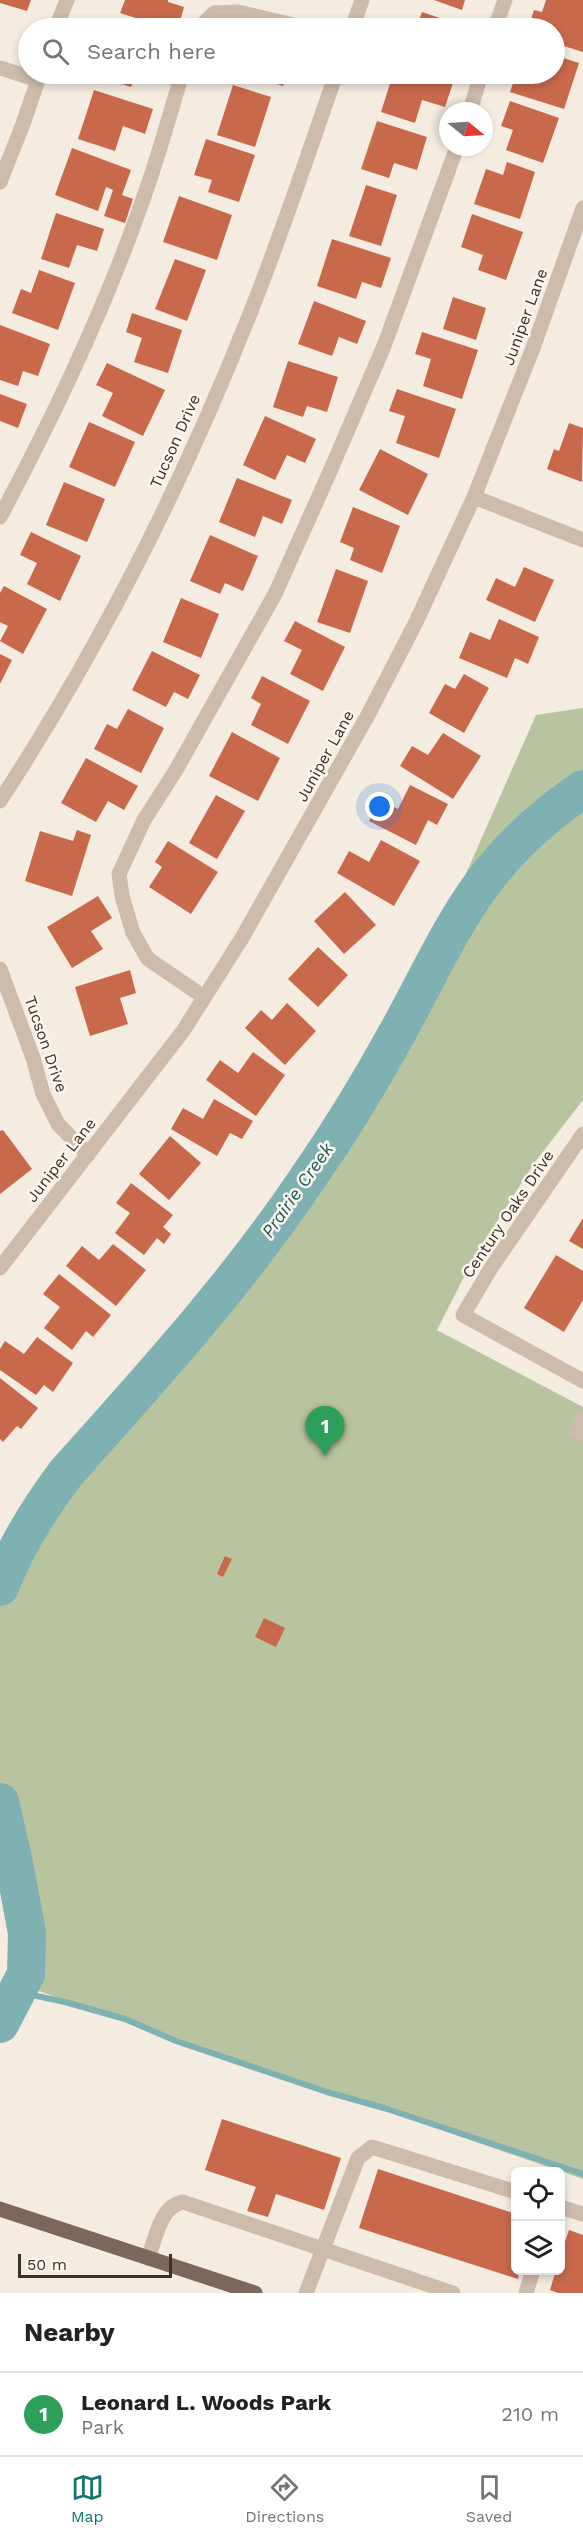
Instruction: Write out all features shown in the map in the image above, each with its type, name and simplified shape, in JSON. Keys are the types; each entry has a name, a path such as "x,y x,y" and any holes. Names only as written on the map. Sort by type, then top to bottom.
{"main road":[{"path":"0,2210 255,2293"}],"street":[{"path":"60,18 67,0"},
{"path":"356,18 362,0"},
{"path":"499,18 505,0"},
{"path":"209,18 214,13 238,12 264,18"},
{"path":"0,68 18,72"},
{"path":"0,182 37,84"},
{"path":"0,517 41,441 96,321 141,205 179,84"},
{"name":"Tucson Drive","path":"0,801 37,744 105,625 170,497 246,323 290,212 333,84"},
{"path":"473,102 478,84"},
{"path":"204,997 148,959 133,933 122,896 119,874 144,820 176,770 274,594 384,345 454,156"},
{"name":"Juniper Lane","path":"1,1264 183,1031 307,826 368,716 416,622 474,497 533,348 583,208"},
{"path":"474,497 583,540"},
{"name":"Tucson Drive","path":"0,969 33,1058 43,1094 58,1124 88,1155"},
{"name":"Century Oaks Drive","path":"583,1134 491,1268 463,1315 583,1381"},
{"path":"583,1418 576,1431 583,1435"},
{"path":"306,2293 358,2158 372,2147 511,2190"},
{"path":"148,2258 166,2210 174,2204 183,2202 453,2293"},
{"path":"565,2208 583,2214"},
{"path":"526,2293 532,2275"}],"green space":[{"path":"583,708 583,1100 535,1162 472,1261 437,1330 583,1407 583,2179 565,2173 565,2167 548,2167 10,1981 19,1895 0,1824 0,1564 27,1505 146,1361 227,1270 343,1104 453,903 536,715"}],"building":[{"path":"0,0 31,0 27,11 0,3"},
{"path":"125,0 168,0 168,2 184,7 181,18 136,18 120,13"},
{"path":"434,0 465,0 462,10"},
{"path":"546,0 583,0 583,52 565,46 565,18 531,18 534,10 542,12"},
{"path":"422,12 440,18 420,18"},
{"path":"565,59 579,63 564,109 510,92 513,84 565,84"},
{"path":"390,84 453,84 447,102 439,102 439,105 422,100 415,123 381,112"},
{"path":"233,85 271,97 255,147 217,135"},
{"path":"94,90 153,109 145,134 123,126 115,151 78,139"},
{"path":"510,101 559,118 543,163 506,150 513,130 501,126"},
{"path":"377,121 427,137 417,170 394,163 389,178 361,169"},
{"path":"206,139 255,155 239,202 208,192 212,180 194,175"},
{"path":"72,148 131,170 122,195 133,199 125,223 104,216 113,190 106,187 98,211 55,195"},
{"path":"507,162 535,172 520,219 474,204 486,169 503,175"},
{"path":"366,185 397,195 381,246 349,236"},
{"path":"179,196 232,215 217,260 163,242"},
{"path":"56,213 104,229 97,251 77,245 69,268 41,259"},
{"path":"472,214 523,232 506,280 478,270 483,255 461,247"},
{"path":"332,239 391,258 381,288 362,282 356,299 317,286"},
{"path":"175,259 206,270 187,321 155,309"},
{"path":"39,270 75,283 58,330 12,313 21,289 31,293"},
{"path":"453,297 486,308 476,340 443,329"},
{"path":"314,301 366,321 357,344 339,337 332,356 298,344"},
{"path":"132,313 182,330 168,373 134,362 142,338 126,332"},
{"path":"0,325 50,344 38,376 23,371 18,386 0,380"},
{"path":"422,332 478,350 462,399 423,386 431,359 415,354"},
{"path":"288,361 338,377 327,412 307,406 303,417 273,407"},
{"path":"107,363 165,390 143,436 102,416 113,393 96,385"},
{"path":"397,389 456,409 439,458 396,443 405,416 389,411"},
{"path":"0,394 27,404 18,428 0,421"},
{"path":"265,416 316,439 305,463 287,455 275,480 243,465"},
{"path":"89,422 135,442 115,487 69,467"},
{"path":"569,423 583,428 582,482 547,469 554,449 559,451"},
{"path":"380,449 428,474 408,515 359,490"},
{"path":"237,478 292,500 282,524 263,516 255,537 219,522"},
{"path":"64,482 105,499 87,542 46,525"},
{"path":"353,507 400,526 382,573 350,560 354,548 340,542"},
{"path":"31,532 81,556 60,601 27,584 37,563 20,555"},
{"path":"210,535 258,556 243,591 225,583 220,594 190,581"},
{"path":"524,567 554,580 535,622 486,600 496,578 515,587"},
{"path":"336,569 368,581 350,633 317,622"},
{"path":"4,586 47,609 23,654 0,641 8,626 0,622 0,593"},
{"path":"181,598 219,614 201,658 163,642"},
{"path":"499,619 539,637 528,664 515,658 507,678 459,658 470,632 490,640"},
{"path":"295,621 345,647 323,691 290,674 302,650 284,641"},
{"path":"152,651 200,675 188,699 174,692 166,707 132,690"},
{"path":"0,654 12,660 0,684"},
{"path":"464,674 489,688 464,733 429,713 445,684 455,689"},
{"path":"262,676 310,701 288,744 251,725 261,704 251,698"},
{"path":"128,709 164,728 141,773 94,749 107,724 117,729"},
{"path":"232,732 280,758 258,801 209,776"},
{"path":"443,733 481,756 453,799 400,766 412,746 428,755"},
{"path":"86,758 138,786 124,810 108,801 96,822 61,803"},
{"path":"410,785 448,804 437,825 428,820 416,845 369,821 380,800 398,809"},
{"path":"216,795 245,811 217,859 189,843"},
{"path":"77,830 91,835 72,896 25,881 40,831 73,841"},
{"path":"381,840 420,861 394,906 337,873 349,851 369,862"},
{"path":"168,841 218,872 191,914 149,887 162,867 155,862"},
{"path":"345,892 376,925 344,954 314,921"},
{"path":"98,896 112,918 91,931 103,949 72,968 47,927"},
{"path":"318,947 348,975 318,1007 288,979"},
{"path":"130,970 136,993 120,998 128,1024 90,1036 75,987"},
{"path":"287,1003 316,1031 285,1065 245,1028 261,1010 272,1020"},
{"path":"253,1052 285,1075 256,1116 206,1080 220,1060 238,1073"},
{"path":"214,1099 253,1121 242,1139 230,1133 217,1156 171,1129 183,1108 203,1119"},
{"path":"3,1130 32,1169 0,1194 0,1131"},
{"path":"170,1136 201,1163 169,1200 139,1174"},
{"path":"131,1183 173,1215 163,1227 171,1234 164,1244 157,1238 144,1255 115,1233 130,1213 116,1203"},
{"path":"583,1218 583,1249 569,1241"},
{"path":"113,1244 146,1270 116,1306 66,1266 82,1246 99,1260"},
{"path":"556,1255 583,1271 583,1300 564,1332 524,1308"},
{"path":"59,1274 111,1315 93,1337 86,1331 72,1350 44,1328 60,1307 43,1294"},
{"path":"37,1337 73,1363 53,1392 44,1385 36,1395 0,1370 0,1349 5,1341 24,1354"},
{"path":"0,1378 38,1408 21,1429 17,1426 3,1442 0,1439"},
{"path":"225,1556 232,1559 223,1577 217,1574"},
{"path":"264,1618 285,1628 276,1647 255,1637"},
{"path":"222,2119 341,2158 324,2210 276,2194 268,2217 247,2211 256,2187 205,2170"},
{"path":"378,2169 511,2212 511,2275 519,2275 518,2279 359,2228"},
{"path":"569,2230 583,2235 583,2293 558,2293 550,2290 554,2275 565,2275 565,2242"}],"waterway":[{"name":"Prairie Creek","path":"0,1587 29,1528 66,1473 221,1295 278,1221 375,1073 453,929 478,890 523,837 583,789"},
{"name":"Prairie Creek","path":"0,1802 27,1933 26,1974 0,2024"},
{"path":"18,1992 65,2002 125,2019 176,2041 583,2174"}],"place":[{"name":"Leonard L. Woods Park","path":"325,1456"}]}
